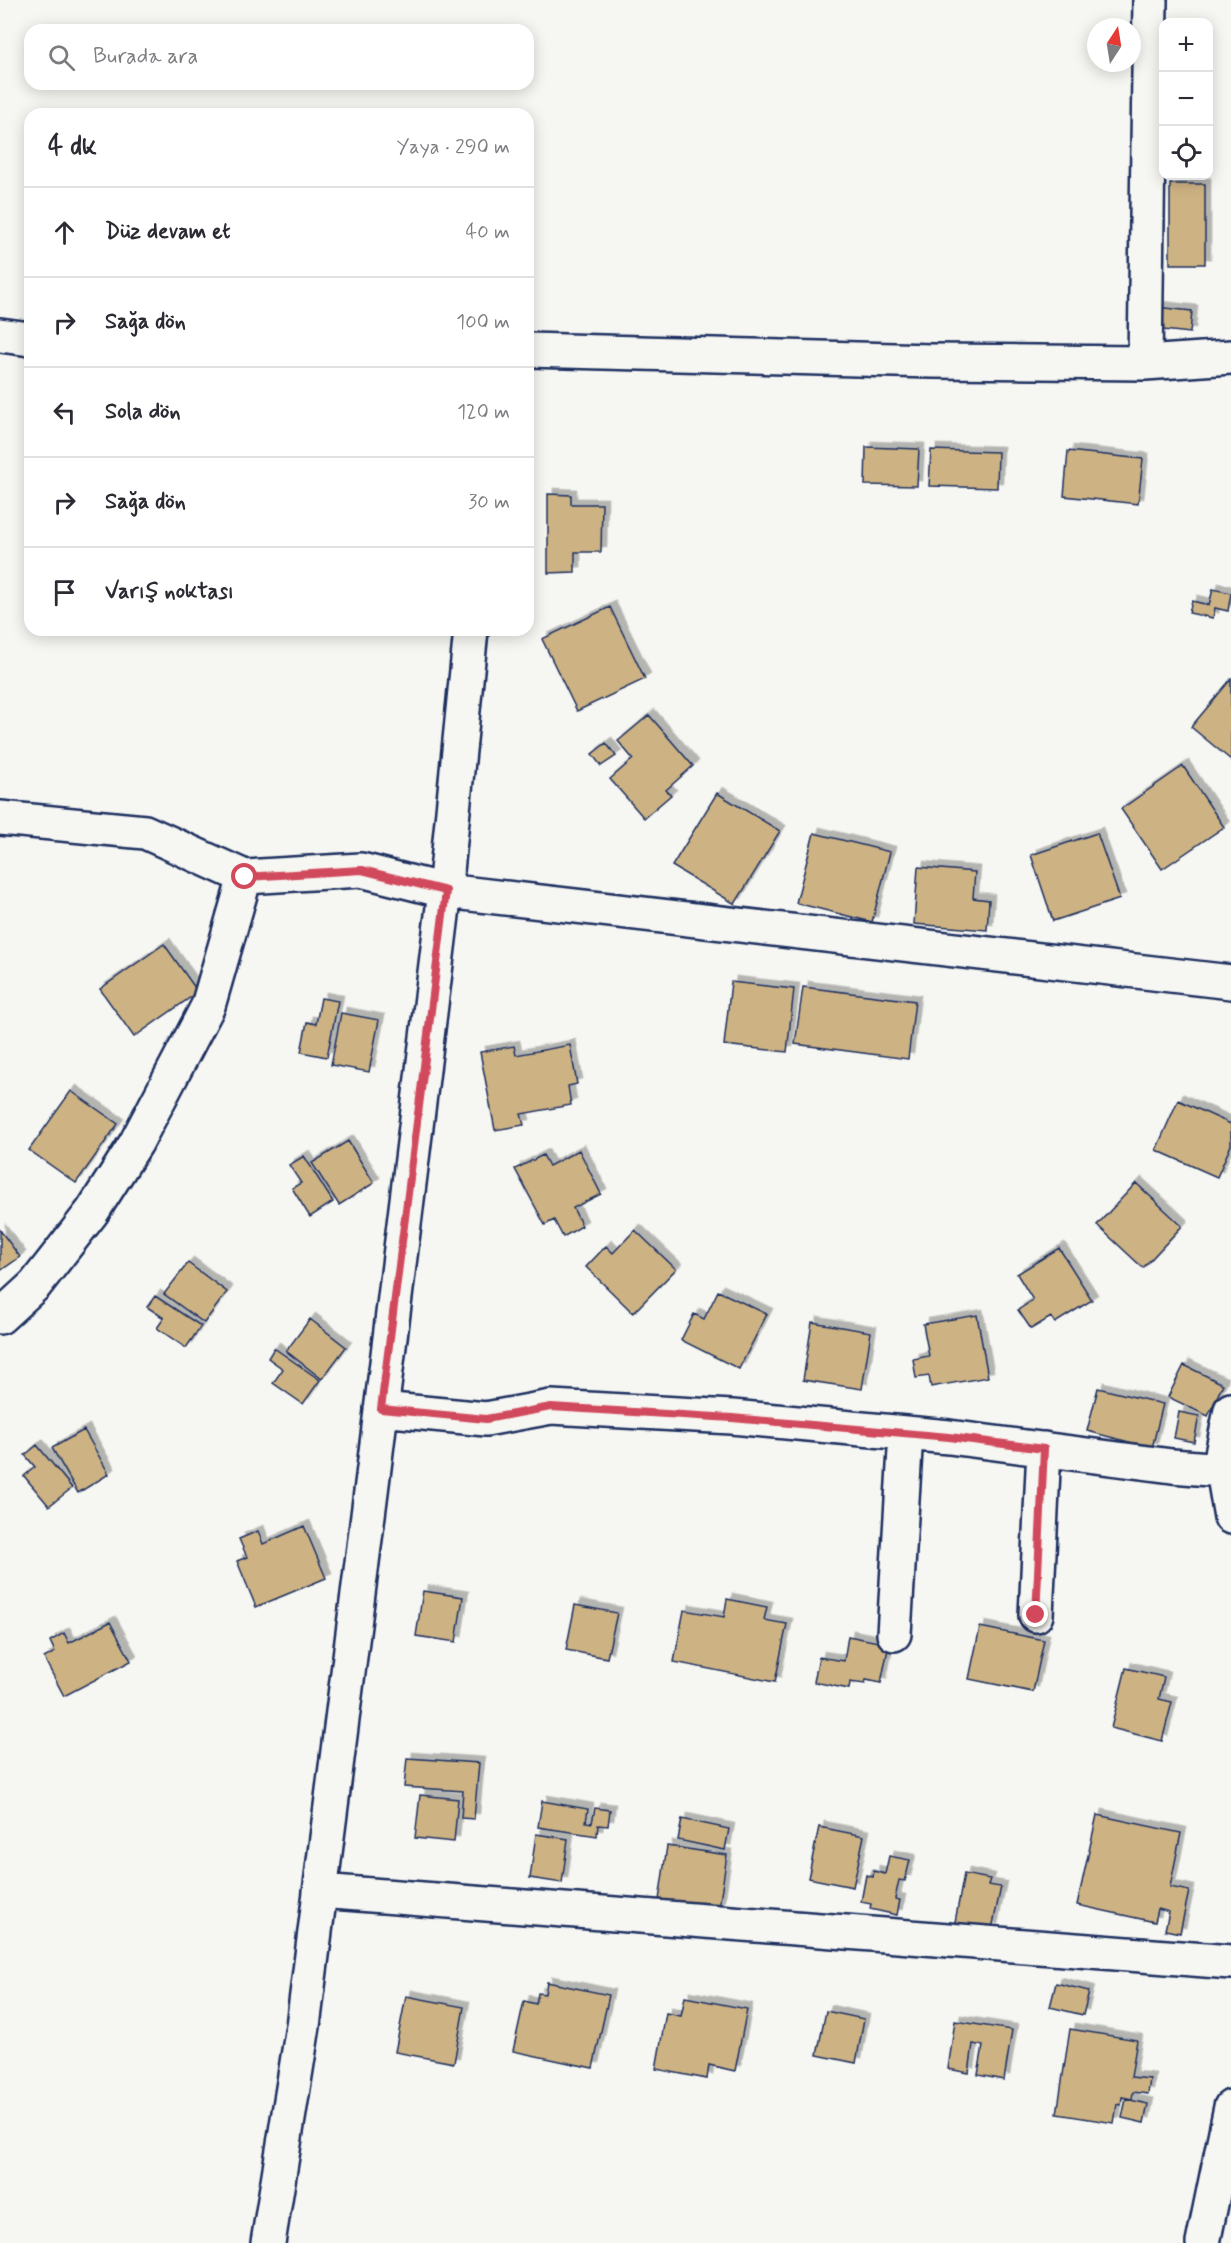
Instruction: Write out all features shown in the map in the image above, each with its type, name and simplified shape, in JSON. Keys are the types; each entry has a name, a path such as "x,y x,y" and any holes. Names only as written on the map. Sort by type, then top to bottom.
{"street":[{"path":"1145,363 1150,0"},
{"path":"0,335 24,338"},
{"path":"534,350 932,361 1145,363 1231,357"},
{"path":"268,2243 303,2026 381,1409 446,891 470,636"},
{"path":"0,818 145,832 245,877 362,870 446,891 1231,982"},
{"path":"0,1317 34,1285 92,1212 136,1143 208,1006 245,877"},
{"path":"381,1409 486,1419 551,1407 742,1418 906,1433 1172,1466 1222,1470"},
{"path":"1231,1410 1221,1459 1231,1517"},
{"path":"894,1634 906,1433"},
{"path":"1036,1615 1044,1449"},
{"path":"320,1891 1231,1962"},
{"path":"1213,2238 1231,2107"}],"building":[{"path":"1170,184 1205,184 1205,264 1170,264"},
{"path":"1156,307 1192,311 1190,333 1154,329"},
{"path":"866,447 919,449 917,486 865,485"},
{"path":"931,450 998,452 997,488 929,486"},
{"path":"1068,451 1143,459 1138,504 1064,496"},
{"path":"548,494 571,495 571,504 602,504 601,552 575,552 575,572 548,573"},
{"path":"1213,589 1231,593 1228,611 1215,608 1213,618 1189,613 1192,601 1209,605"},
{"path":"610,607 645,679 577,711 542,639"},
{"path":"1231,679 1231,760 1191,727"},
{"path":"649,715 693,766 666,790 671,795 644,818 610,779 633,759 618,741"},
{"path":"606,743 616,756 601,766 592,754"},
{"path":"1183,766 1224,827 1162,869 1121,809"},
{"path":"717,793 780,831 735,904 672,866"},
{"path":"814,833 890,852 872,922 796,903"},
{"path":"1097,833 1120,899 1053,921 1031,855"},
{"path":"918,867 975,872 973,898 989,900 987,930 914,924"},
{"path":"164,944 198,992 134,1037 100,989"},
{"path":"731,982 794,989 787,1052 724,1045"},
{"path":"803,987 915,1001 908,1059 795,1044"},
{"path":"321,998 338,1001 327,1057 301,1052 307,1022 316,1024"},
{"path":"341,1013 379,1020 369,1072 331,1065"},
{"path":"570,1045 577,1084 568,1086 571,1105 521,1114 524,1125 495,1130 480,1052 514,1046 516,1055"},
{"path":"71,1091 118,1124 76,1183 29,1150"},
{"path":"1178,1100 1231,1124 1231,1145 1217,1177 1156,1150"},
{"path":"348,1141 374,1183 339,1205 312,1163"},
{"path":"579,1150 601,1194 573,1208 582,1226 563,1237 554,1220 545,1225 515,1169 543,1155 549,1166"},
{"path":"304,1156 333,1202 310,1217 292,1188 301,1183 289,1165"},
{"path":"1136,1183 1182,1226 1143,1268 1097,1225"},
{"path":"0,1230 20,1257 0,1271"},
{"path":"635,1230 676,1269 633,1313 586,1267 606,1246 613,1253"},
{"path":"1059,1248 1092,1300 1055,1323 1051,1317 1031,1329 1018,1310 1033,1300 1017,1274"},
{"path":"188,1263 227,1292 204,1323 164,1294"},
{"path":"718,1291 767,1314 739,1369 681,1340 694,1314 704,1319"},
{"path":"155,1296 201,1326 186,1348 157,1328 164,1318 147,1307"},
{"path":"977,1315 988,1377 931,1387 929,1376 916,1378 913,1359 929,1356 923,1324"},
{"path":"310,1319 346,1347 322,1379 286,1351"},
{"path":"812,1322 871,1332 862,1389 803,1380"},
{"path":"274,1348 320,1380 303,1404 273,1383 283,1369 268,1358"},
{"path":"1184,1365 1223,1384 1208,1416 1168,1397"},
{"path":"1098,1388 1163,1404 1152,1448 1087,1431"},
{"path":"1179,1412 1199,1416 1194,1442 1174,1438"},
{"path":"84,1430 109,1474 78,1493 52,1448"},
{"path":"37,1445 72,1488 49,1506 24,1476 35,1467 25,1455"},
{"path":"304,1526 326,1578 256,1607 237,1561 247,1557 239,1539 258,1531 263,1544"},
{"path":"423,1591 463,1597 456,1642 416,1636"},
{"path":"727,1599 767,1607 764,1620 787,1624 775,1682 674,1662 684,1610 724,1617"},
{"path":"575,1605 617,1613 607,1658 566,1650"},
{"path":"110,1622 131,1661 64,1696 44,1658 55,1652 50,1641 64,1633 69,1643"},
{"path":"980,1627 1044,1640 1033,1692 969,1679"},
{"path":"848,1636 889,1644 881,1683 866,1680 865,1684 850,1682 849,1689 814,1682 819,1657 844,1661"},
{"path":"1126,1668 1164,1677 1159,1699 1172,1702 1162,1741 1111,1728"},
{"path":"407,1758 479,1763 474,1819 461,1818 463,1791 404,1787"},
{"path":"420,1795 458,1799 454,1842 415,1838"},
{"path":"542,1801 588,1809 586,1822 592,1823 595,1808 610,1810 608,1826 598,1825 597,1836 538,1827"},
{"path":"1097,1815 1181,1833 1170,1887 1189,1891 1180,1933 1165,1930 1169,1912 1158,1909 1155,1922 1077,1905"},
{"path":"682,1819 729,1829 725,1850 678,1840"},
{"path":"819,1827 864,1836 853,1887 808,1878"},
{"path":"536,1834 568,1839 562,1883 530,1878"},
{"path":"667,1846 727,1855 719,1908 659,1900"},
{"path":"889,1856 910,1860 905,1881 899,1880 895,1899 900,1900 897,1915 870,1909 871,1904 861,1902 866,1875 873,1877 874,1871 885,1874"},
{"path":"964,1874 990,1879 988,1885 1001,1887 992,1929 955,1922"},
{"path":"547,1982 609,1995 593,2068 513,2051 524,2001 536,2004 538,1993 545,1994"},
{"path":"1056,1983 1089,1991 1083,2015 1050,2007"},
{"path":"406,1996 464,2007 454,2063 395,2052"},
{"path":"685,1997 747,2009 735,2071 709,2065 707,2079 656,2069 666,2013 681,2016"},
{"path":"826,2011 864,2019 856,2063 817,2055"},
{"path":"955,2021 1012,2030 1004,2080 978,2075 983,2046 973,2044 969,2073 948,2069"},
{"path":"1070,2029 1137,2040 1131,2077 1150,2079 1148,2094 1133,2092 1132,2099 1122,2097 1121,2105 1117,2104 1114,2123 1057,2114"},
{"path":"1126,2099 1148,2104 1144,2123 1122,2118"}],"route":[{"path":"245,877 362,870 446,891 381,1409 486,1419 551,1407 841,1426 1044,1449 1036,1615"}]}
